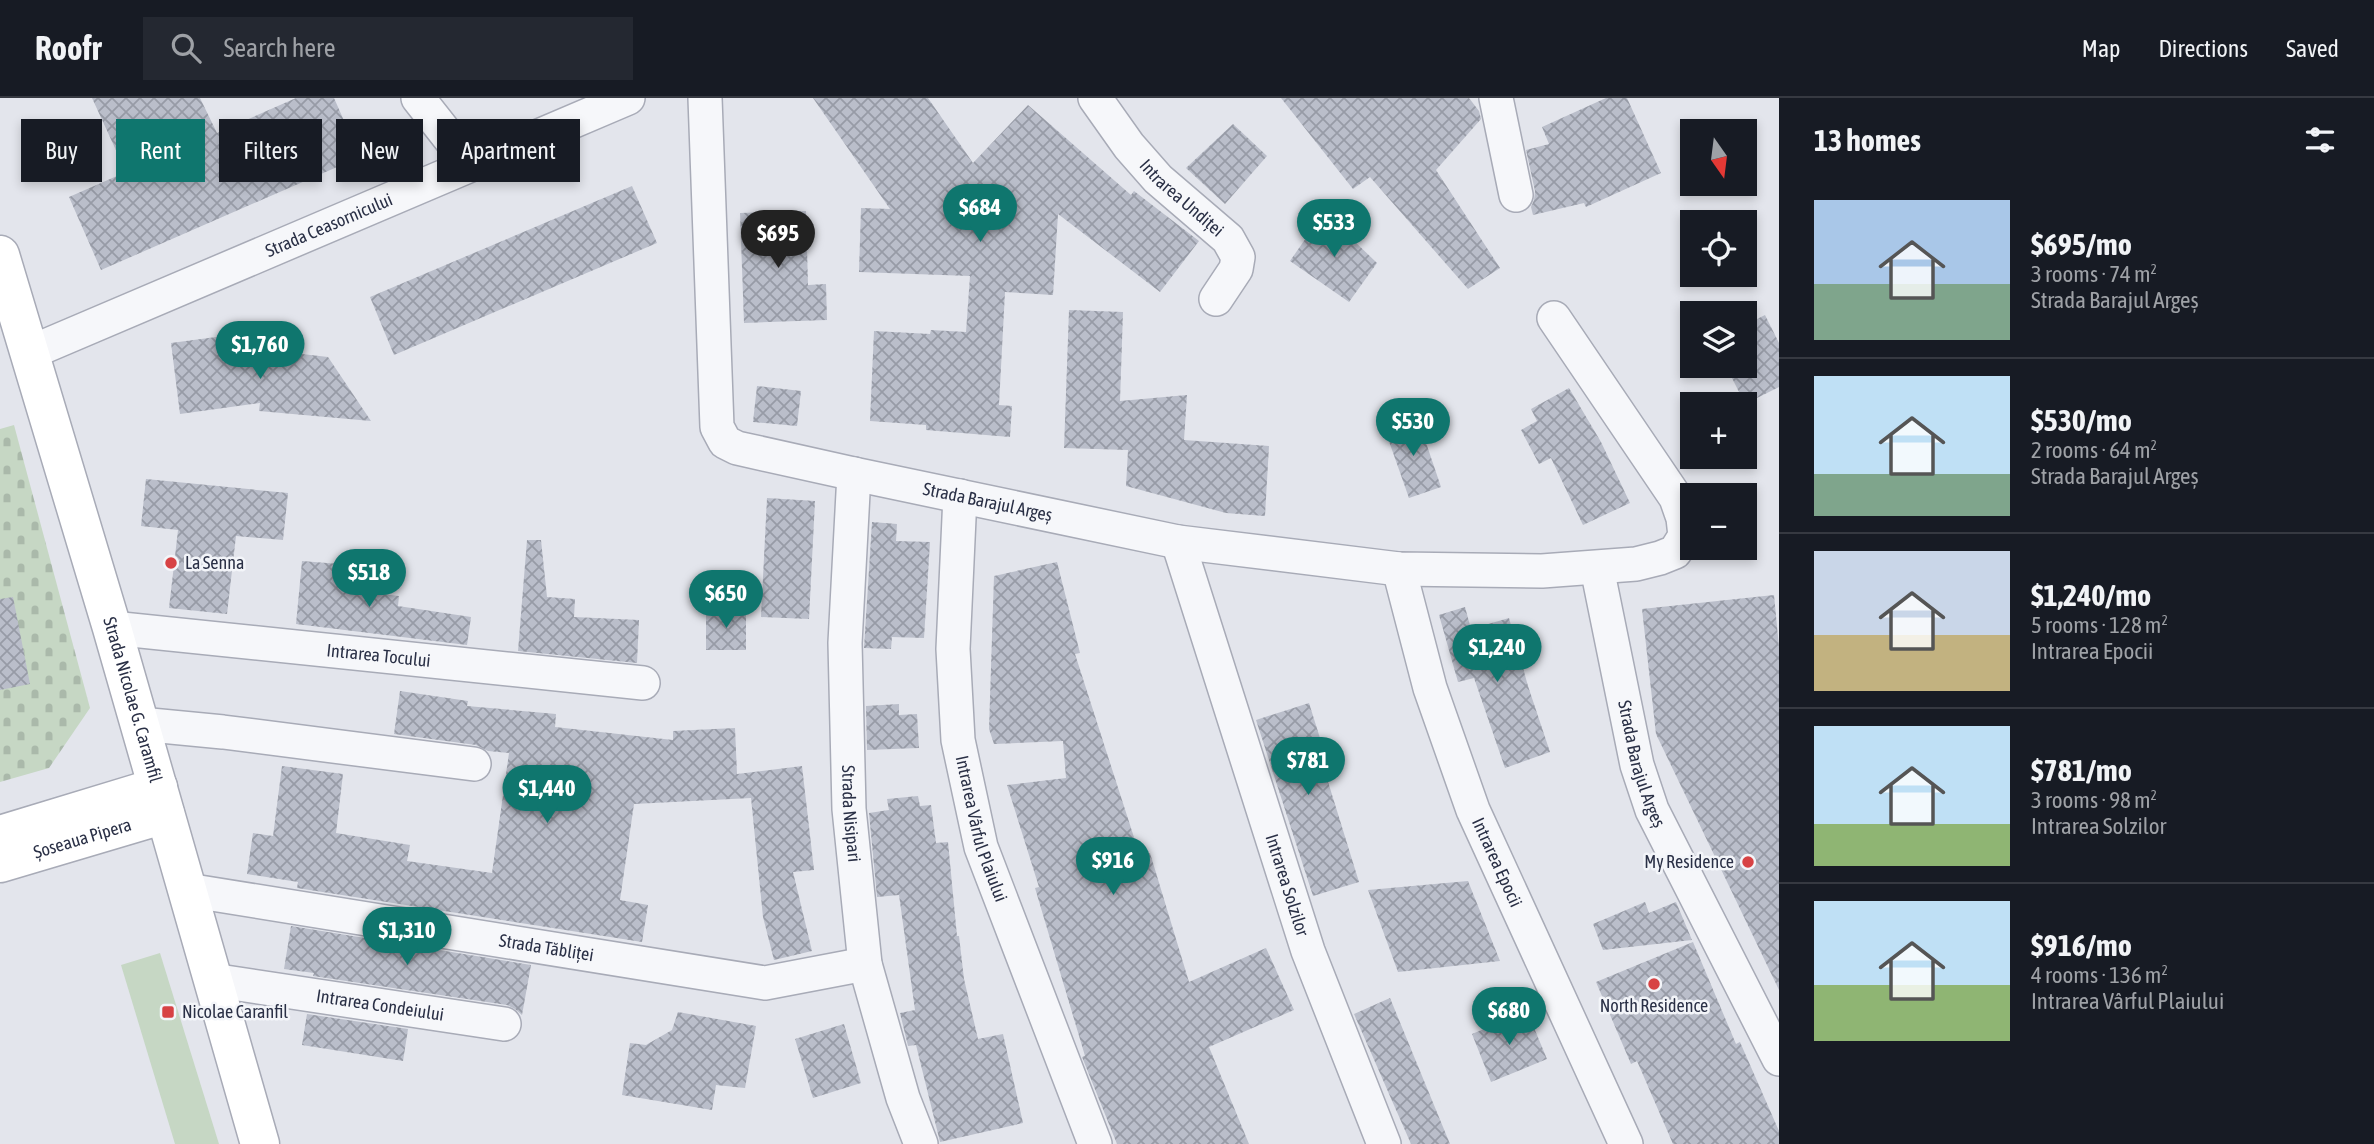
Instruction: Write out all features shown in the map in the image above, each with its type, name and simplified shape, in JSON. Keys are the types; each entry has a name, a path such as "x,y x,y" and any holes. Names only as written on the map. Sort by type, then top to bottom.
{"main road":[{"name":"Strada Nicolae G. Caramfil","path":"0,255 113,628 260,1144"},
{"name":"Șoseaua Pipera","path":"0,835 162,801"},
{"name":"Șoseaua Pipera","path":"0,863 162,801"}],"street":[{"path":"418,98 437,122"},
{"name":"Strada Ceasornicului","path":"578,119 628,98"},
{"name":"Strada Barajul Argeș","path":"705,98 718,428 725,442 737,448 1178,541 1399,569 1542,571 1597,568 1636,564 1675,552 1685,536 1683,518 1676,498 1553,318"},
{"name":"Intrarea Undiței","path":"1095,98 1129,146 1158,179 1228,239 1238,257 1236,269 1216,299"},
{"path":"1496,98 1516,195"},
{"name":"Strada Ceasornicului","path":"29,352 437,178"},
{"name":"Strada Nisipari","path":"854,474 845,643 849,809 865,964 903,1098 921,1144"},
{"name":"Intrarea Vârful Plaiului","path":"960,496 953,649 958,740 981,848 1095,1144"},
{"name":"Intrarea Solzilor","path":"1178,541 1308,951 1384,1144"},
{"name":"Strada Barajul Argeș","path":"1597,568 1637,765 1652,810 1779,1059"},
{"name":"Intrarea Epocii","path":"1399,569 1430,688 1473,810 1626,1144"},
{"name":"Intrarea Tocului","path":"113,628 643,683"},
{"path":"140,724 474,764"},
{"name":"Strada Tăbliței","path":"187,890 765,983 865,964"},
{"name":"Intrarea Condeiului","path":"212,980 504,1024"}],"green space":[{"path":"14,425 90,708 49,768 0,782 0,429"},
{"path":"160,953 219,1144 175,1144 121,965"}],"building":[{"path":"92,98 200,98 217,133 219,132 219,182 303,182 101,270 69,197 116,176 116,182 205,182 205,119 116,119 116,150"},
{"path":"296,98 334,98 343,119 336,119 336,167 322,174 322,119 249,119"},
{"path":"813,98 928,98 973,163 1028,105 1131,195 1134,191 1199,241 1160,292 1058,214 1053,295 1005,292 999,405 1012,406 1010,437 926,430 926,425 870,421 874,331 930,334 931,330 966,332 970,276 859,272 861,208 890,209"},
{"path":"1281,98 1469,98 1479,111 1481,119 1436,170 1500,268 1468,289 1370,177 1353,189"},
{"path":"1606,98 1627,98 1661,173 1586,207 1584,203 1533,215 1531,207 1535,191 1526,150 1549,144 1542,127"},
{"path":"1233,124 1267,156 1225,204 1186,168"},
{"path":"632,186 657,243 394,355 370,297"},
{"path":"806,211 808,285 826,284 827,320 744,323 740,213"},
{"path":"1324,212 1377,263 1349,302 1290,261"},
{"path":"1069,310 1123,312 1120,401 1187,395 1184,440 1269,446 1265,516 1226,513 1126,486 1128,450 1064,448"},
{"path":"1765,315 1779,343 1779,387 1757,398 1757,392 1739,392 1732,378 1757,378 1757,319"},
{"path":"231,335 233,346 328,357 371,421 259,411 260,403 180,414 171,343"},
{"path":"757,386 801,391 797,426 753,422"},
{"path":"1569,388 1601,442 1630,503 1583,525 1551,458 1539,464 1521,430 1537,421 1531,409"},
{"path":"1418,419 1441,487 1409,498 1385,430"},
{"path":"146,479 288,493 283,540 236,536 227,614 169,608 178,530 141,526"},
{"path":"767,498 815,501 809,619 761,617"},
{"path":"872,522 897,524 896,541 930,542 924,638 892,637 891,649 864,648"},
{"path":"527,540 541,540 547,597 575,599 574,617 639,620 637,663 518,651"},
{"path":"302,561 352,565 350,590 399,596 398,606 471,617 467,645 296,624"},
{"path":"1057,562 1080,653 1075,654 1140,856 1150,853 1189,982 1266,948 1294,1010 1209,1047 1249,1144 1117,1144 1082,1057 1085,1056 1035,888 1039,887 1007,785 1066,778 1063,741 994,744 989,729 994,576"},
{"name":"My Residence","path":"1774,595 1779,647 1779,990 1656,734 1642,609"},
{"path":"13,597 30,684 0,690 0,599"},
{"path":"1465,607 1471,629 1509,618 1550,752 1505,768 1474,678 1458,682 1439,615"},
{"path":"706,609 746,609 746,650 706,650"},
{"path":"400,691 468,701 467,706 556,714 555,727 673,740 673,731 735,728 737,774 802,766 814,870 793,872 812,951 774,960 763,917 751,798 634,804 620,900 648,905 642,942 297,888 298,882 247,874 253,833 273,836 282,766 343,774 336,833 410,845 407,861 492,873 509,753 488,751 476,745 394,734"},
{"path":"1309,703 1330,770 1325,772 1359,882 1313,896 1256,720"},
{"path":"899,704 899,715 917,714 919,748 867,750 866,706"},
{"path":"918,796 920,806 931,805 936,843 948,842 957,936 978,1039 1003,1034 1023,1123 940,1142 916,1045 908,1046 900,1013 915,1010 899,895 877,897 869,813 889,810 887,799"},
{"path":"1468,881 1500,961 1398,972 1368,890"},
{"path":"1645,902 1649,913 1676,902 1692,940 1603,950 1593,924"},
{"path":"291,926 531,965 522,1015 507,1005 313,976 314,973 284,969"},
{"path":"1693,942 1736,1044 1740,1042 1779,1131 1779,1144 1673,1144 1637,1061 1631,1064 1596,982"},
{"path":"1390,998 1450,1144 1411,1144 1354,1014"},
{"path":"1527,1011 1547,1059 1491,1082 1472,1034"},
{"path":"678,1012 756,1026 745,1088 716,1085 712,1110 622,1095 630,1043 646,1045 672,1030"},
{"path":"307,1014 408,1029 403,1061 302,1045"},
{"path":"844,1024 861,1083 813,1098 795,1039"}],"place":[{"name":"La Senna","path":"171,563"},
{"name":"My Residence","path":"1748,862"},
{"name":"North Residence","path":"1654,984"},
{"name":"Nicolae Caranfil","path":"168,1012"}]}
